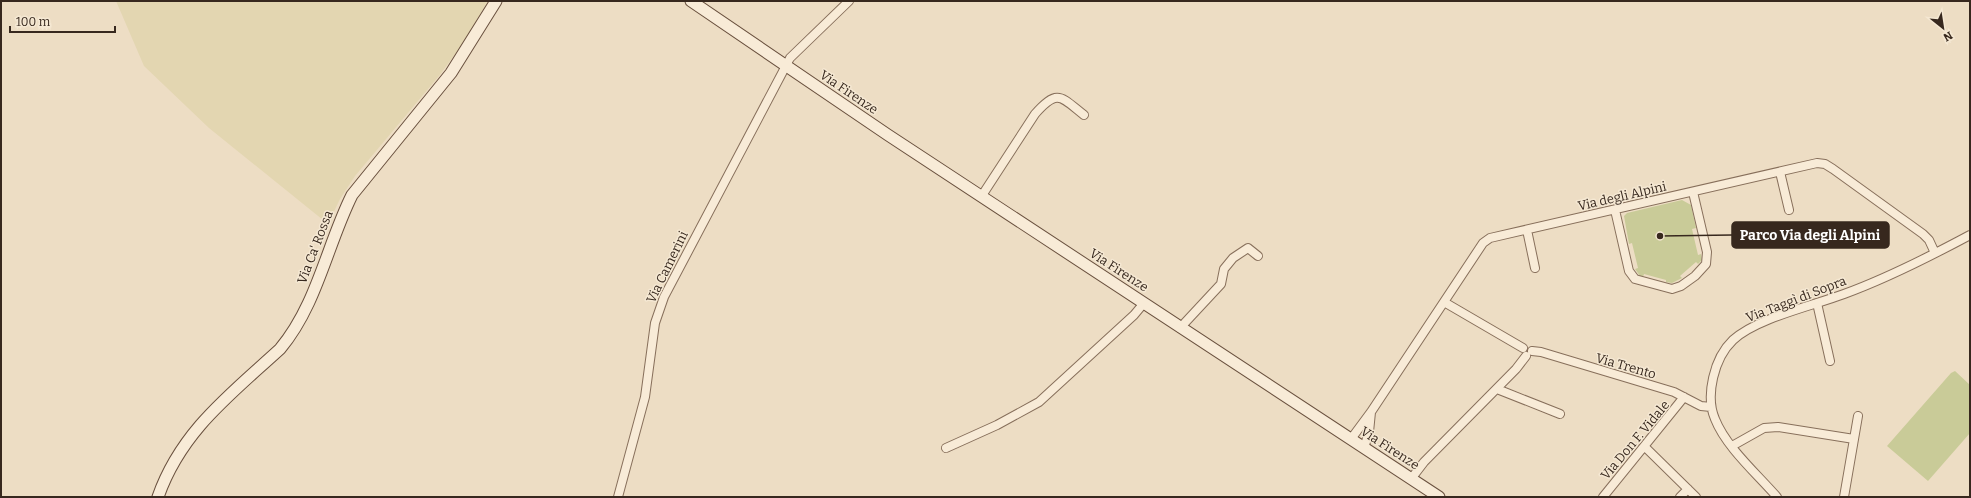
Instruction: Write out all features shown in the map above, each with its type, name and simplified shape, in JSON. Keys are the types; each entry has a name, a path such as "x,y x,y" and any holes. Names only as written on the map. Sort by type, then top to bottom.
{"main road":[{"name":"Via Ca' Rossa","path":"158,497 172,465 184,445 200,425 217,405 276,353 289,339 306,308 342,214 352,195 451,73 496,1"},
{"name":"Via Firenze","path":"691,1 981,197 1439,497"}],"street":[{"path":"786,66 794,54 849,1"},
{"name":"Via Camerini","path":"618,497 645,397 658,311 721,185 786,66"},
{"path":"981,197 1035,114 1046,102 1054,97 1061,98 1084,115"},
{"name":"Via degli Alpini","path":"1351,439 1371,412 1483,243 1490,238 1817,163 1825,164 1923,234 1929,240 1935,253"},
{"path":"1780,172 1789,210"},
{"path":"1615,210 1629,271 1635,280 1662,288 1675,288 1695,276 1706,264 1707,252 1693,192"},
{"path":"1526,230 1535,268"},
{"name":"Via Taggì di Sopra","path":"1777,497 1732,446 1719,428 1711,407 1712,387 1722,354 1732,341 1749,329 1768,320 1875,282 1970,235"},
{"path":"1180,328 1220,284 1224,269 1233,258 1248,248 1258,256"},
{"path":"1444,302 1523,348 1522,354 1529,354"},
{"path":"946,448 997,425 1039,402 1134,315 1144,303"},
{"path":"1817,303 1830,361"},
{"name":"Via Trento","path":"1529,354 1541,352 1674,392 1701,406 1711,407"},
{"path":"1411,478 1424,462 1529,354"},
{"path":"1496,389 1560,414"},
{"name":"Via Don F. Vidale","path":"1603,497 1684,397"},
{"name":"Via degli Alpini","path":"1364,448 1369,432 1371,412"},
{"path":"1844,497 1858,416"},
{"path":"1732,446 1764,428 1778,427 1854,439"},
{"path":"1645,447 1696,497"},
{"path":"1680,497 1688,489"}],"shaded area":[{"path":"116,1 488,1 461,46 439,76 355,176 340,199 328,224 209,128 144,66"}],"green space":[{"path":"1682,200 1691,205 1696,228 1692,229 1698,255 1701,254 1702,260 1698,264 1696,262 1680,276 1682,278 1672,283 1644,274 1643,277 1640,276 1635,269 1638,268 1632,243 1629,244 1624,216 1627,213"},
{"path":"1955,371 1970,385 1970,433 1928,481 1887,446 1951,373"}],"place":[{"name":"Parco Via degli Alpini","path":"1660,236"}]}
